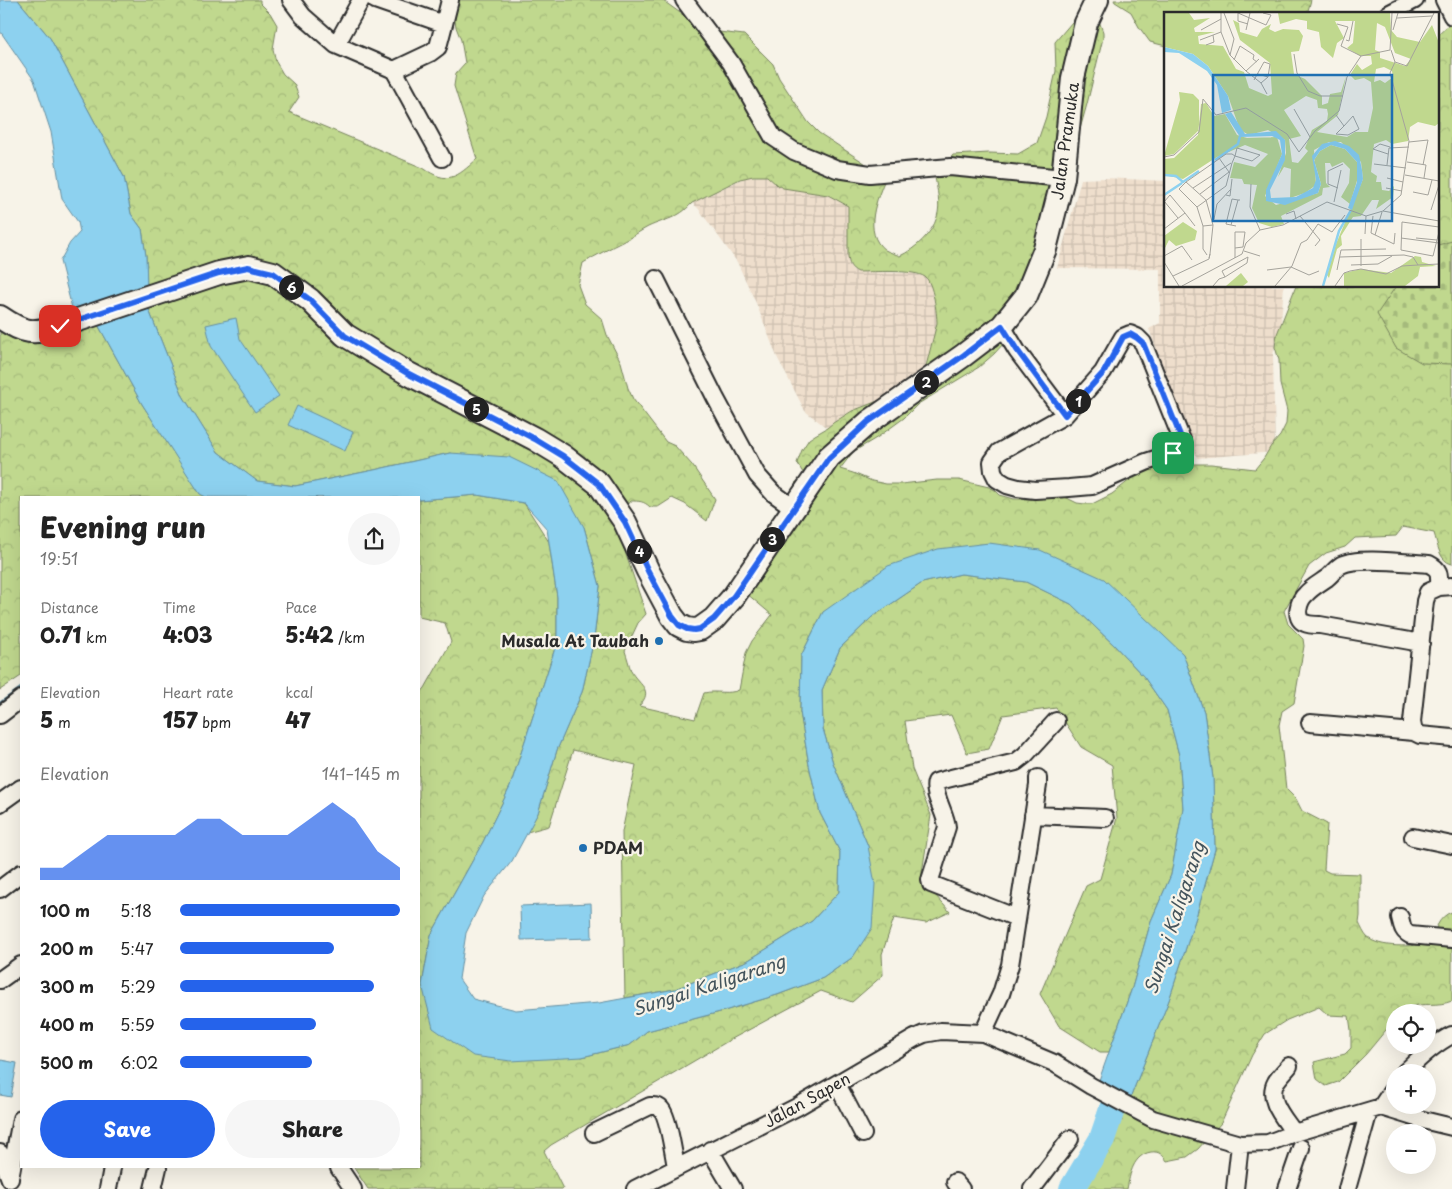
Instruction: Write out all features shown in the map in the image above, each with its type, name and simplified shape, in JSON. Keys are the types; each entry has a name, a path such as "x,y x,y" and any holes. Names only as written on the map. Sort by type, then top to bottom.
{"main road":[{"name":"Jalan Pramuka","path":"0,317 24,330 38,332 219,273 248,267 273,273 310,300 345,336 407,373 535,439 563,456 599,484 625,522 672,616 679,625 687,629 700,629 721,611 734,596 829,458 868,422 1002,326 1026,296 1045,249 1063,178 1073,78 1086,23 1097,0"}],"street":[{"path":"291,0 304,16 336,45 394,70 442,158"},
{"path":"336,45 361,0"},
{"path":"375,0 444,24"},
{"path":"394,70 430,54 438,47 450,0"},
{"path":"684,0 731,63 773,137 794,151 836,169 870,174 950,167 1063,178"},
{"path":"1392,12 1415,0"},
{"path":"1444,0 1452,16"},
{"path":"656,279 715,397 757,475 772,493 794,508"},
{"path":"1002,326 1017,350 1065,415"},
{"path":"1130,334 1143,343 1182,440 1179,449 1173,453 1146,462 1092,486 1035,490 1007,485 997,479 993,471 992,462 999,452 1065,415 1104,372 1123,337 1130,334"},
{"path":"1414,732 1412,722 1421,643 1425,601 1428,592 1446,587 1435,567 1429,564 1367,560 1342,564 1309,591 1300,602 1298,613 1301,621 1306,624 1421,643"},
{"path":"0,715 20,701"},
{"path":"1017,918 931,884 930,880 947,827 947,820 934,785 939,781 1016,762 1056,722"},
{"path":"1310,723 1414,732 1420,735 1452,738"},
{"path":"982,1033 1000,994 1010,965 1038,778"},
{"path":"0,803 20,789"},
{"path":"1033,815 1105,818"},
{"path":"1413,837 1452,845"},
{"path":"0,889 20,874"},
{"path":"1400,917 1403,929 1410,935 1452,939"},
{"path":"0,980 20,966"},
{"name":"Jalan Sapen","path":"636,1189 797,1106 915,1038 924,1034 941,1031 982,1033 1054,1063 1091,1086 1153,1119 1240,1144 1297,1140 1375,1109"},
{"path":"1413,1064 1424,1054 1452,1035"},
{"path":"1287,1189 1297,1140 1274,1101 1273,1092 1275,1083 1289,1066"},
{"path":"837,1084 863,1134"},
{"path":"1348,1189 1375,1109 1386,1096"},
{"path":"594,1133 650,1106 658,1106 663,1110 666,1120 676,1167"},
{"path":"1375,1109 1452,1127"},
{"path":"9,1184 20,1124"},
{"path":"1032,1189 1070,1139"},
{"path":"1235,1189 1240,1144"},
{"path":"710,1150 733,1189"},
{"path":"0,1153 9,1184"},
{"path":"108,1189 112,1168"},
{"path":"153,1189 158,1168"},
{"path":"339,1168 352,1189"}],"shaded area":[{"path":"767,176 777,185 828,195 848,206 848,256 852,269 858,272 912,273 926,277 930,283 937,323 924,374 891,396 852,411 827,428 805,411 777,357 756,303 737,262 698,208 692,203 746,177"},
{"path":"1105,178 1164,181 1164,288 1284,288 1281,321 1273,355 1275,452 1197,458 1149,329 1160,323 1160,269 1057,268 1081,179"}],"green space":[{"path":"18,0 260,0 260,3 270,13 277,25 273,49 276,62 283,74 294,84 299,97 289,112 446,178 457,175 477,159 454,86 456,73 465,63 461,40 456,27 454,0 662,0 686,17 694,29 744,35 773,64 779,78 808,122 819,133 886,177 876,205 873,225 874,234 878,243 885,250 900,256 922,240 935,223 939,207 935,177 953,155 1018,154 1037,143 1046,117 1056,71 1055,42 1078,15 1099,21 1103,38 1087,104 1036,287 1015,331 979,367 918,404 904,418 853,452 840,469 886,484 959,480 989,487 1000,495 1014,499 1065,497 1077,503 1092,504 1112,494 1135,476 1154,468 1189,464 1211,464 1255,469 1280,436 1286,424 1287,411 1280,384 1279,360 1275,347 1277,334 1295,288 1440,288 1440,33 1452,22 1452,564 1444,560 1434,533 1403,527 1396,536 1355,538 1345,547 1326,553 1309,566 1284,611 1288,624 1303,639 1304,646 1294,703 1282,711 1279,725 1286,789 1296,799 1302,811 1327,824 1324,870 1330,873 1360,874 1359,923 1367,937 1373,941 1388,945 1429,944 1440,921 1452,912 1452,1001 1436,1004 1386,1004 1386,1030 1366,1054 1338,1082 1326,1086 1317,1079 1314,1062 1345,1054 1351,1048 1349,1016 1328,1015 1319,1007 1287,1020 1265,1034 1252,1055 1221,1123 1198,1149 1187,1157 1167,1161 1159,1153 1151,1152 1145,1154 1133,1166 1127,1189 1084,1189 1109,1141 1121,1111 1131,1096 1169,1000 1196,917 1215,849 1213,778 1204,712 1183,654 989,543 823,612 801,656 800,712 820,813 840,852 839,892 812,921 747,961 675,989 625,998 622,832 636,765 573,750 549,826 527,832 538,813 557,750 582,692 594,639 600,586 584,527 450,453 295,486 257,481 218,452 183,396 147,305 146,256 142,229 131,214 124,177 50,38","holes":["753,176 767,176 783,188 828,195 848,206 849,264 858,272 903,272 920,274 925,277 932,291 937,323 924,374 921,377 902,384 891,396 852,411 809,439 802,450 797,463 805,476 795,483 811,499 746,593 772,615 752,641 746,653 739,690 704,693 695,719 639,706 644,700 644,687 631,671 625,651 638,623 646,614 615,522 631,501 641,502 650,507 658,507 672,498 685,504 707,521 715,499 692,465 675,446 666,442 633,399 621,362 607,335 602,319 585,304 578,285 583,263 648,227 676,216 692,203 740,179"]},
{"path":"1114,0 1311,0 1308,12 1164,12 1164,46 1150,42 1131,12"},
{"path":"1452,241 1452,364 1422,363 1396,348 1377,314 1395,288 1440,288 1440,244"},
{"path":"96,321 142,404 198,490 207,496 20,496 20,677 0,690 0,328 12,337 32,344"},
{"path":"477,495 524,503 549,542 557,597 557,642 510,787 483,842 431,935 422,985 582,1057 630,1045 647,1031 777,995 823,978 853,957 868,846 833,763 823,729 822,690 840,648 872,617 922,583 961,574 1026,582 1071,604 1144,677 1167,710 1179,755 1183,808 1171,875 1151,921 1132,988 1109,1052 1100,1052 1059,1026 1040,994 1086,886 1100,879 1117,818 1112,765 1081,747 1056,708 1003,715 989,749 967,753 951,715 905,721 912,769 931,815 921,879 950,912 926,923 894,918 882,954 883,975 852,1002 821,991 728,1041 551,1145 544,1151 563,1189 368,1189 354,1168 420,1168 420,694 451,642 445,623 420,617 420,500"}],"water":[{"path":"0,0 18,0 50,38 124,177 131,214 142,229 146,256 147,288 73,312 60,261 70,243 80,232 78,222 62,199 51,132 34,80 0,31"},
{"path":"147,305 183,396 218,452 257,481 295,486 450,453 509,457 558,481 584,527 600,586 594,639 582,692 557,750 538,813 512,861 484,896 466,933 459,979 473,999 516,1010 599,1003 675,989 747,961 812,921 839,892 840,852 820,813 809,765 800,712 801,656 823,612 888,566 938,549 989,543 1040,550 1104,579 1183,654 1204,712 1213,778 1215,849 1196,917 1169,1000 1131,1096 1098,1083 1132,988 1151,921 1171,875 1183,808 1179,755 1167,710 1144,677 1071,604 1026,582 961,574 922,583 872,617 840,648 822,690 823,729 833,763 868,846 875,884 872,928 853,957 823,978 777,995 647,1031 630,1045 582,1057 511,1061 473,1056 433,1028 422,985 431,935 483,842 510,787 557,642 557,597 547,529 524,503 477,495 420,500 420,496 204,496 200,494 142,404 96,321"},
{"path":"236,318 240,339 279,396 255,412 211,346 206,325"},
{"path":"297,406 353,432 345,451 288,425"},
{"path":"591,903 592,938 521,940 520,906"},
{"path":"1,1060 17,1063 11,1097 0,1095"}],"waterway":[{"path":"0,704 20,690"},
{"name":"Sungai Kaligarang","path":"1072,1189 1102,1139 1124,1074"}],"place":[{"name":"Musala At Taubah","path":"659,641"},
{"name":"PDAM","path":"583,848"}],"route":[{"path":"60,326 219,273 248,267 273,273 310,300 345,336 407,373 535,439 563,456 599,484 625,522 672,616 679,625 694,630 700,629 714,619 734,596 829,458 868,422 1002,326 1017,350 1065,415 1104,372 1123,337 1130,334 1137,338 1143,343 1182,440 1179,449 1173,453"}]}
